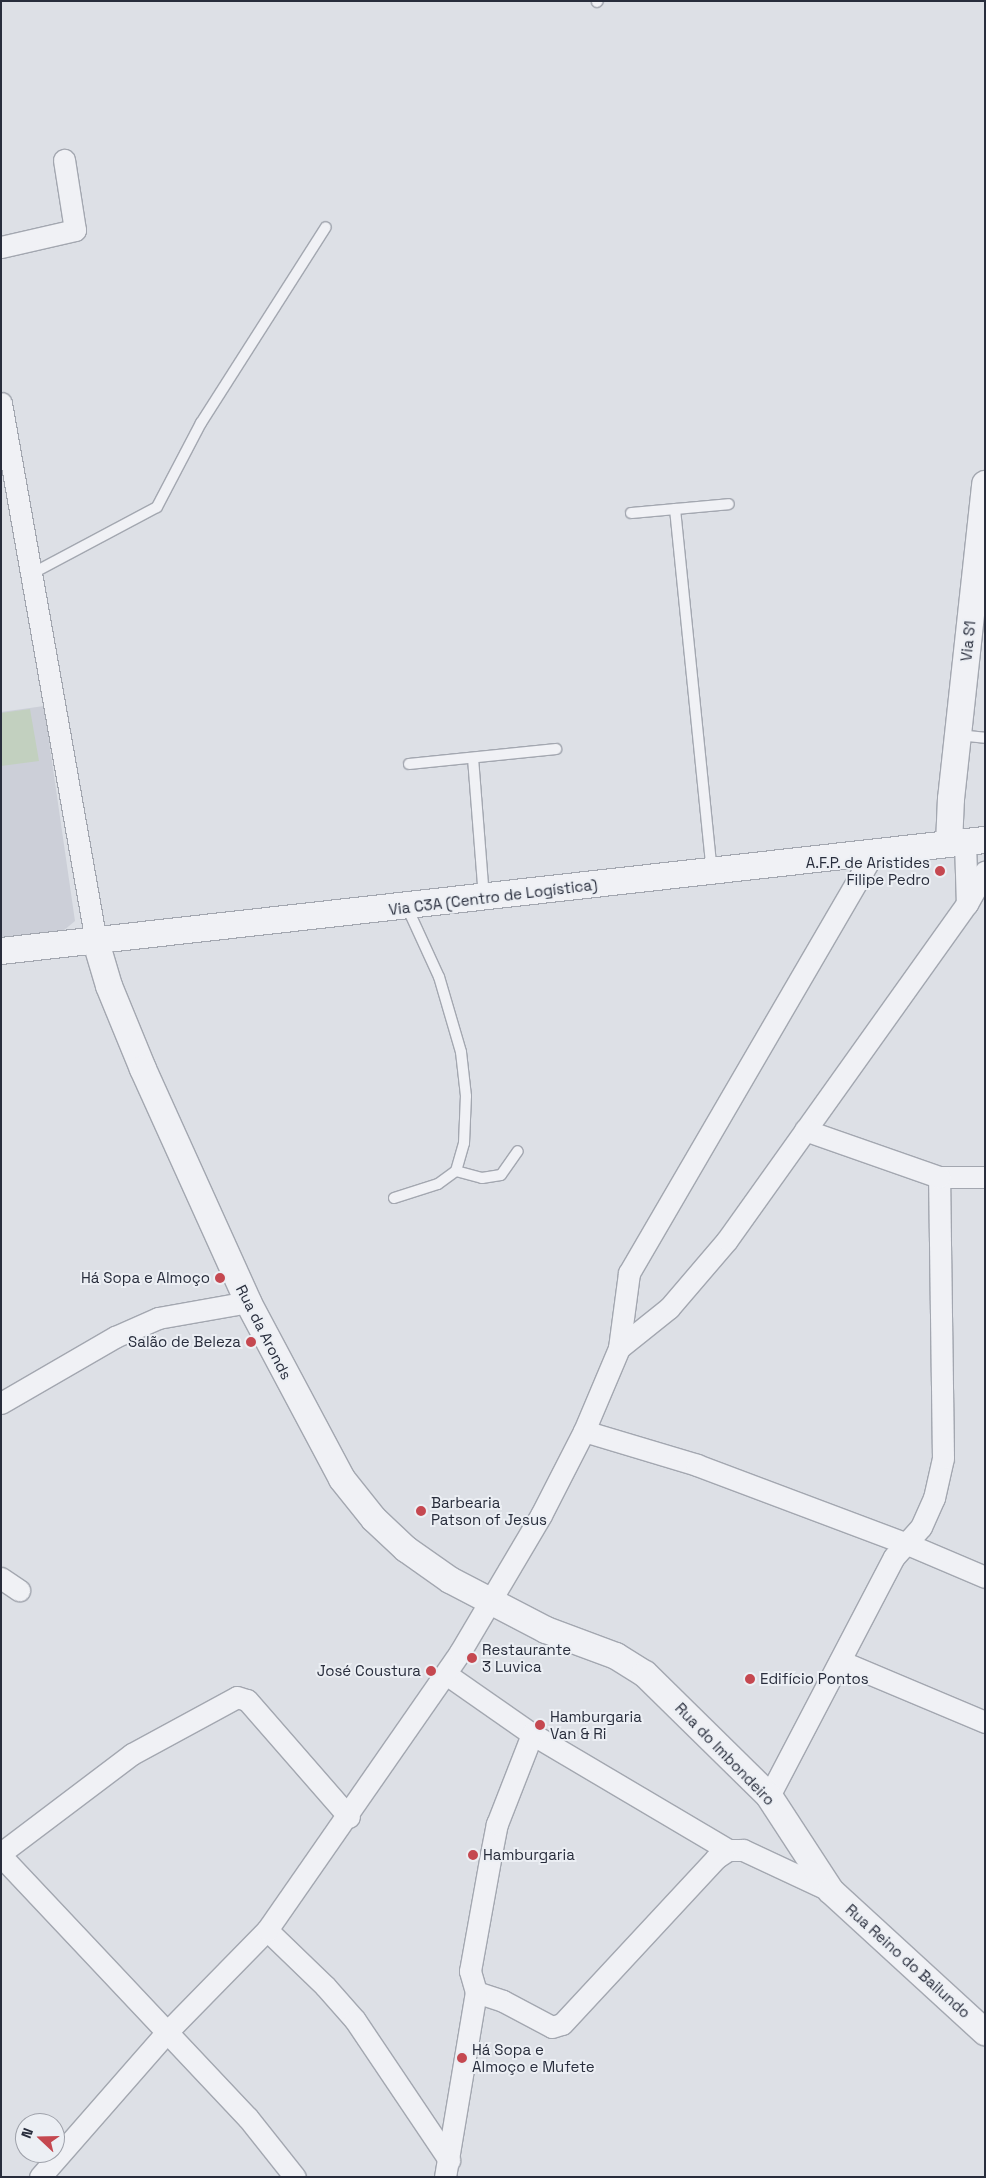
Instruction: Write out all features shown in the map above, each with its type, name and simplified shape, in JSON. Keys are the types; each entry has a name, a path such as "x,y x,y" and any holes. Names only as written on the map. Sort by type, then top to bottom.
{"street":[{"path":"1,247 75,230 64,160"},
{"path":"1,402 33,573 96,942"},
{"name":"Via S1","path":"966,842 951,799 985,484"},
{"path":"966,842 967,904"},
{"name":"Via C3A (Centro de Logística)","path":"1,951 407,907 966,842"},
{"path":"40,2177 168,2031 267,1930 349,1817 446,1674 541,1515 584,1431 619,1348 629,1273 873,853"},
{"path":"619,1348 669,1308 716,1254 967,904 985,872"},
{"name":"Rua da Aronds","path":"96,942 109,986 143,1069 248,1302 342,1479 374,1519 406,1549 450,1580 490,1603 546,1630"},
{"path":"805,1130 939,1176 985,1177"},
{"path":"769,1796 894,1557 921,1527 934,1498 943,1458 939,1176"},
{"path":"1,1403 115,1337 158,1318 248,1302"},
{"path":"584,1431 697,1465 906,1543 985,1577"},
{"path":"1,1578 19,1590"},
{"name":"Rua do Imbondeiro","path":"546,1630 582,1662 594,1667 645,1674 769,1796 831,1891"},
{"path":"840,1661 985,1722"},
{"path":"446,1674 532,1734 728,1850 743,1850 831,1891"},
{"path":"295,2177 248,2118 1,1855 132,1754 237,1697 247,1700 349,1817"},
{"path":"447,2168 476,1992 470,1971 497,1824 532,1734"},
{"path":"476,1992 503,2000 552,2027 562,2024 716,1858 728,1850"},
{"name":"Rua Reino do Bailundo","path":"831,1891 985,2032"},
{"path":"267,1930 325,1986 355,2020 447,2168"}],"lane":[{"path":"33,573 157,507 201,423 326,227"},
{"path":"630,512 729,504"},
{"path":"675,509 712,871"},
{"path":"958,735 985,738"},
{"path":"409,764 556,750"},
{"path":"473,758 484,898"},
{"path":"394,1198 438,1184 456,1171 464,1143 466,1096 461,1052 439,977 407,907"},
{"path":"456,1171 482,1178 501,1175 518,1151"}],"shaded area":[{"path":"44,706 75,921 63,931 1,938 1,712"}],"green space":[{"path":"30,709 39,761 1,766 1,713"}],"place":[{"name":"A.F.P. de Aristides Filipe Pedro","path":"940,871"},
{"name":"Há Sopa e Almoço","path":"220,1278"},
{"name":"Salão de Beleza","path":"251,1342"},
{"name":"Barbearia Patson of Jesus","path":"421,1511"},
{"name":"Restaurante 3 Luvica","path":"472,1658"},
{"name":"José Coustura","path":"431,1671"},
{"name":"Edifício Pontos","path":"750,1679"},
{"name":"Hamburgaria Van & Ri","path":"540,1725"},
{"name":"Hamburgaria","path":"473,1855"},
{"name":"Há Sopa e Almoço e Mufete","path":"462,2058"}]}
